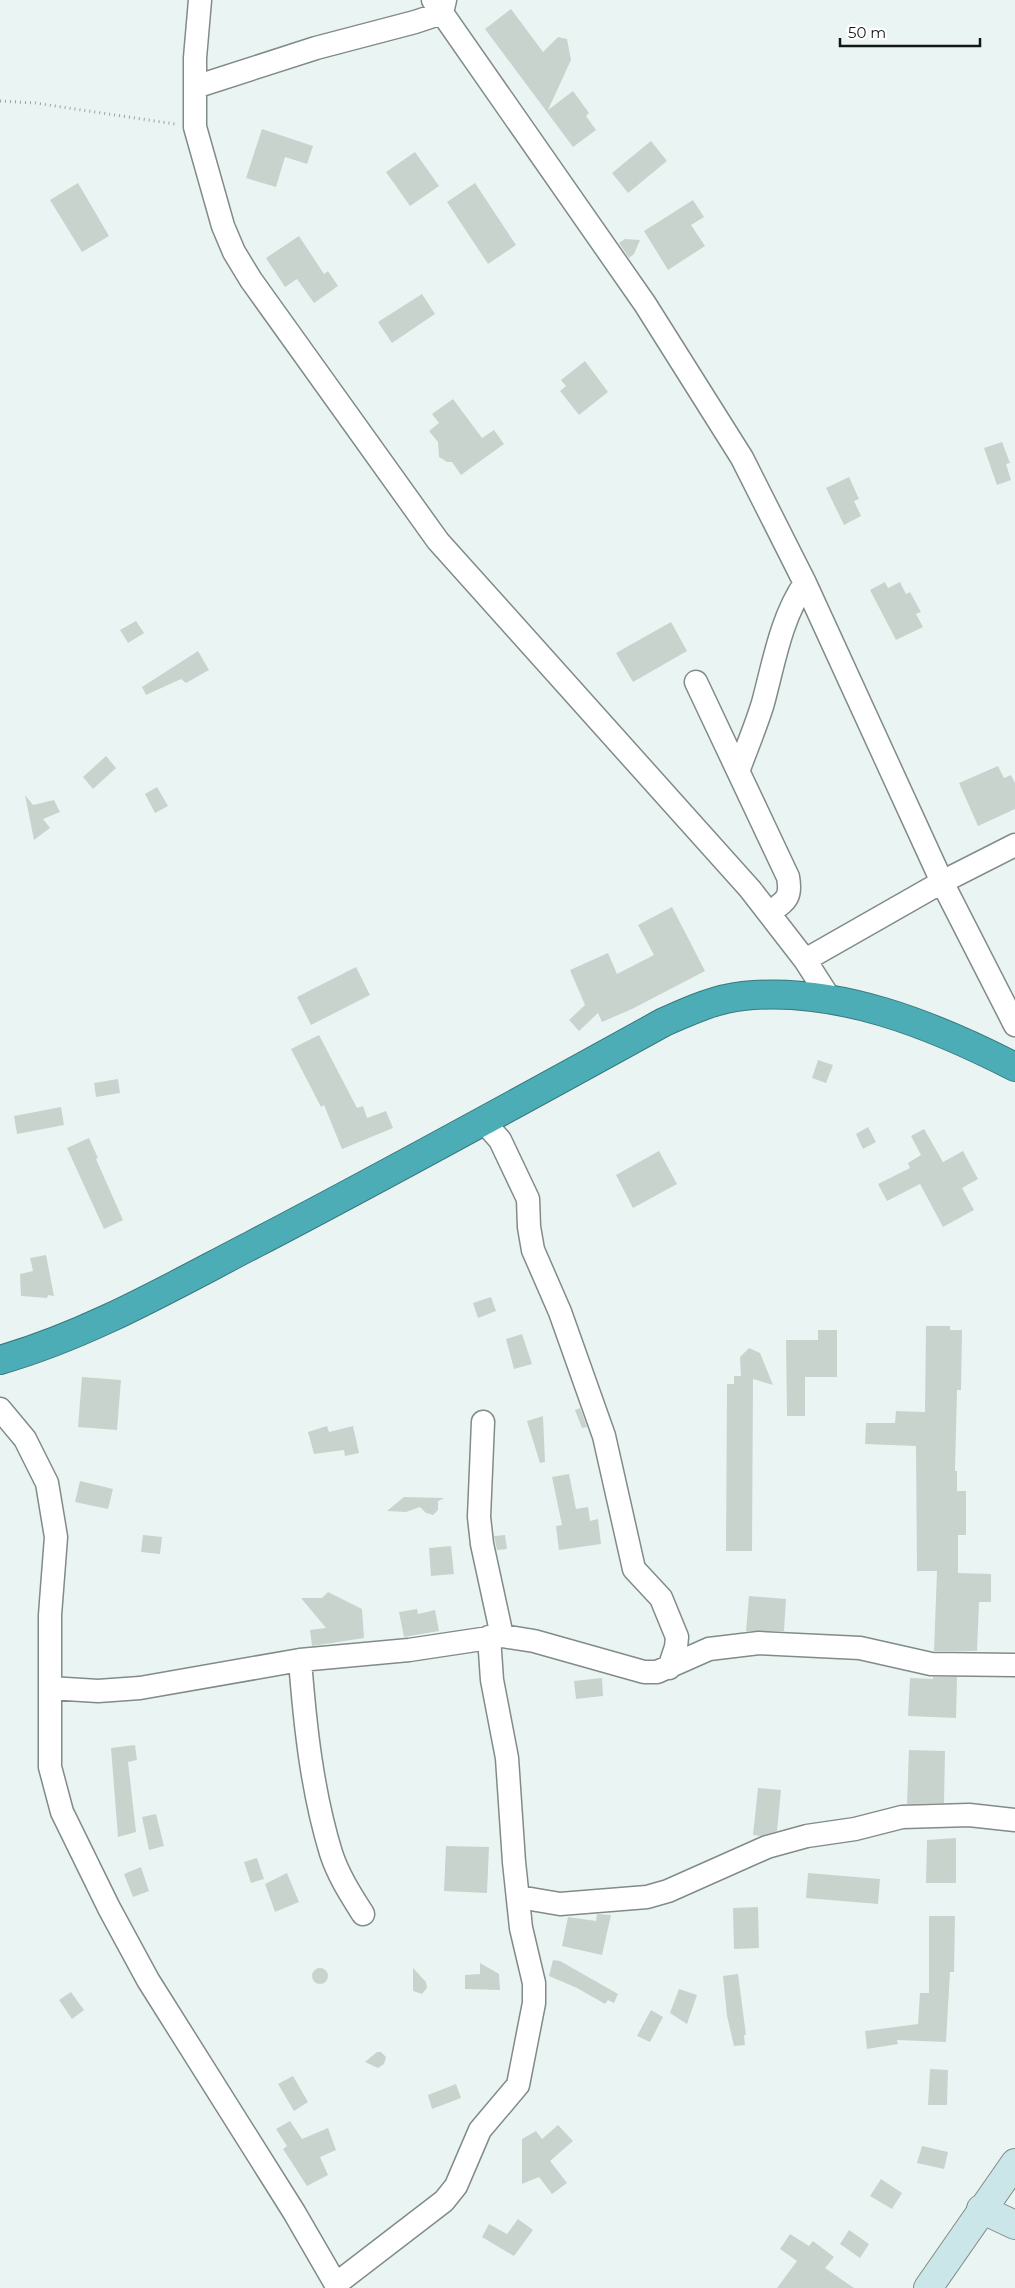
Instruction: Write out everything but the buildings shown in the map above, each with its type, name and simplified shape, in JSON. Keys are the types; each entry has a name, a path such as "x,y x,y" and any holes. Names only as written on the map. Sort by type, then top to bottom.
{"highway":[{"path":"0,1360 41,1349 119,1315 484,1122 664,1022 702,1005 742,996 830,999 898,1018 962,1040 1015,1067"}],"street":[{"path":"200,0 195,87 195,127 212,191 234,252 251,280 405,498 474,582 559,674 750,889 805,960 830,999"},
{"path":"195,87 316,48 415,22 440,4 645,304 742,458 805,583 942,882 1015,1025"},
{"path":"739,769 762,706 787,616 794,599 805,583"},
{"path":"696,682 739,769 788,877 790,889 786,900 769,913"},
{"path":"805,960 942,882 1015,845"},
{"path":"484,1122 500,1140 528,1198 529,1228 533,1250 560,1312 604,1436 634,1569 661,1598 677,1637 685,1644 709,1649"},
{"path":"0,1409 25,1439 47,1482 56,1537 50,1615 50,1767 62,1812 72,1836 148,1980 294,2212 337,2286 444,2201 456,2186 480,2130 518,2085 533,2011 534,1983 522,1928 511,1829 507,1758 492,1680 496,1636 479,1517 483,1422"},
{"path":"50,1688 98,1691 140,1688 300,1660 409,1650 496,1636 534,1640 644,1672 657,1672 669,1668 709,1649 759,1643 860,1648 931,1664 1015,1665"},
{"path":"669,1668 676,1647 677,1637"},
{"path":"300,1660 304,1718 310,1756 331,1854 342,1880 363,1914"},
{"path":"519,1897 560,1904 647,1897 668,1891 768,1847 807,1836 855,1829 902,1817 969,1816 1015,1820"},
{"path":"928,2288 981,2209 1015,2163"},
{"path":"981,2209 1015,2225"}],"path":[{"path":"0,102 35,103 195,127"}]}
